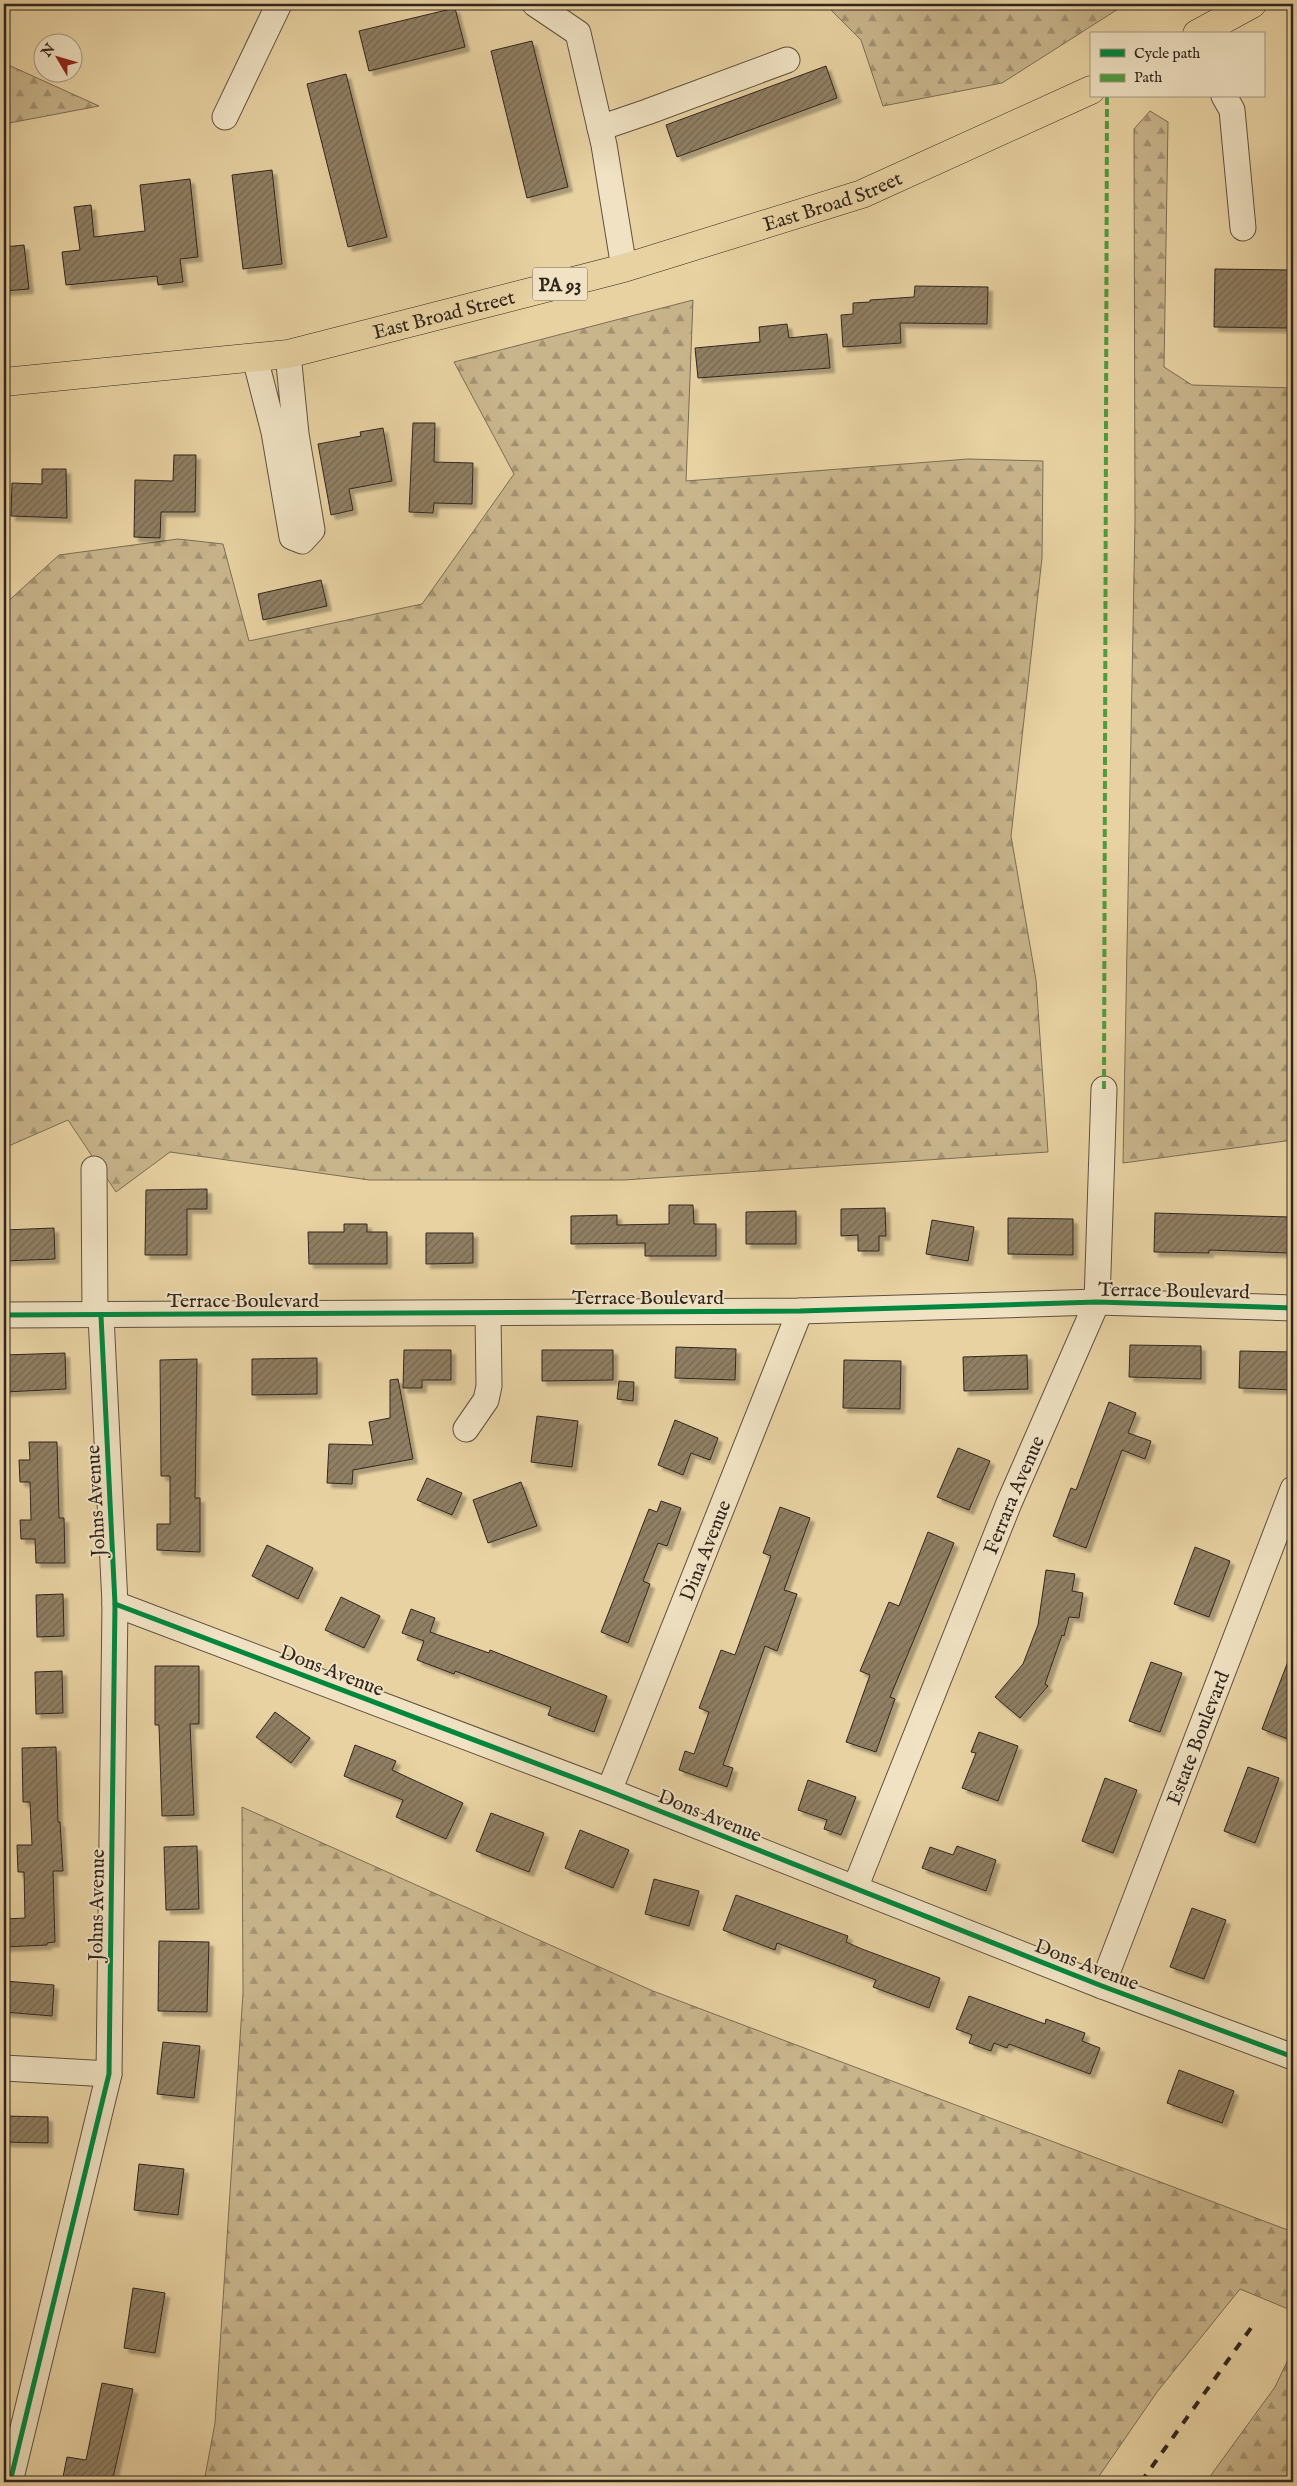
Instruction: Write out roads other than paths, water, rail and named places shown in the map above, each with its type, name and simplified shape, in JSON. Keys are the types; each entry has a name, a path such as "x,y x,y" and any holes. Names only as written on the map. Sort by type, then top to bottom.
{"highway":[{"path":"1201,32 1252,4"},
{"name":"East Broad Street","path":"4,382 288,354 624,268 862,194 1090,90"}],"street":[{"path":"225,117 280,4"},
{"path":"535,4 578,33 600,128 624,268"},
{"path":"600,128 787,60"},
{"path":"1225,98 1232,110 1243,228"},
{"path":"256,358 274,432 292,537 302,542 312,530 296,434 288,354"},
{"name":"Ferrara Avenue","path":"855,1888 1010,1503 1097,1302 1104,1088"},
{"name":"Johns Avenue","path":"10,2482 109,2074 115,1604 98,1316 94,1169"},
{"name":"Terrace Boulevard","path":"4,1315 800,1311 1097,1302 1293,1308"},
{"name":"Dina Avenue","path":"609,1791 800,1311"},
{"path":"466,1429 486,1400 489,1386 488,1313"},
{"name":"Estate Boulevard","path":"1102,1986 1293,1489"},
{"name":"Dons Avenue","path":"115,1604 609,1791 1102,1986 1293,2057"},
{"path":"4,2068 109,2074"}],"railway":[{"path":"1141,2482 1256,2321"}]}
